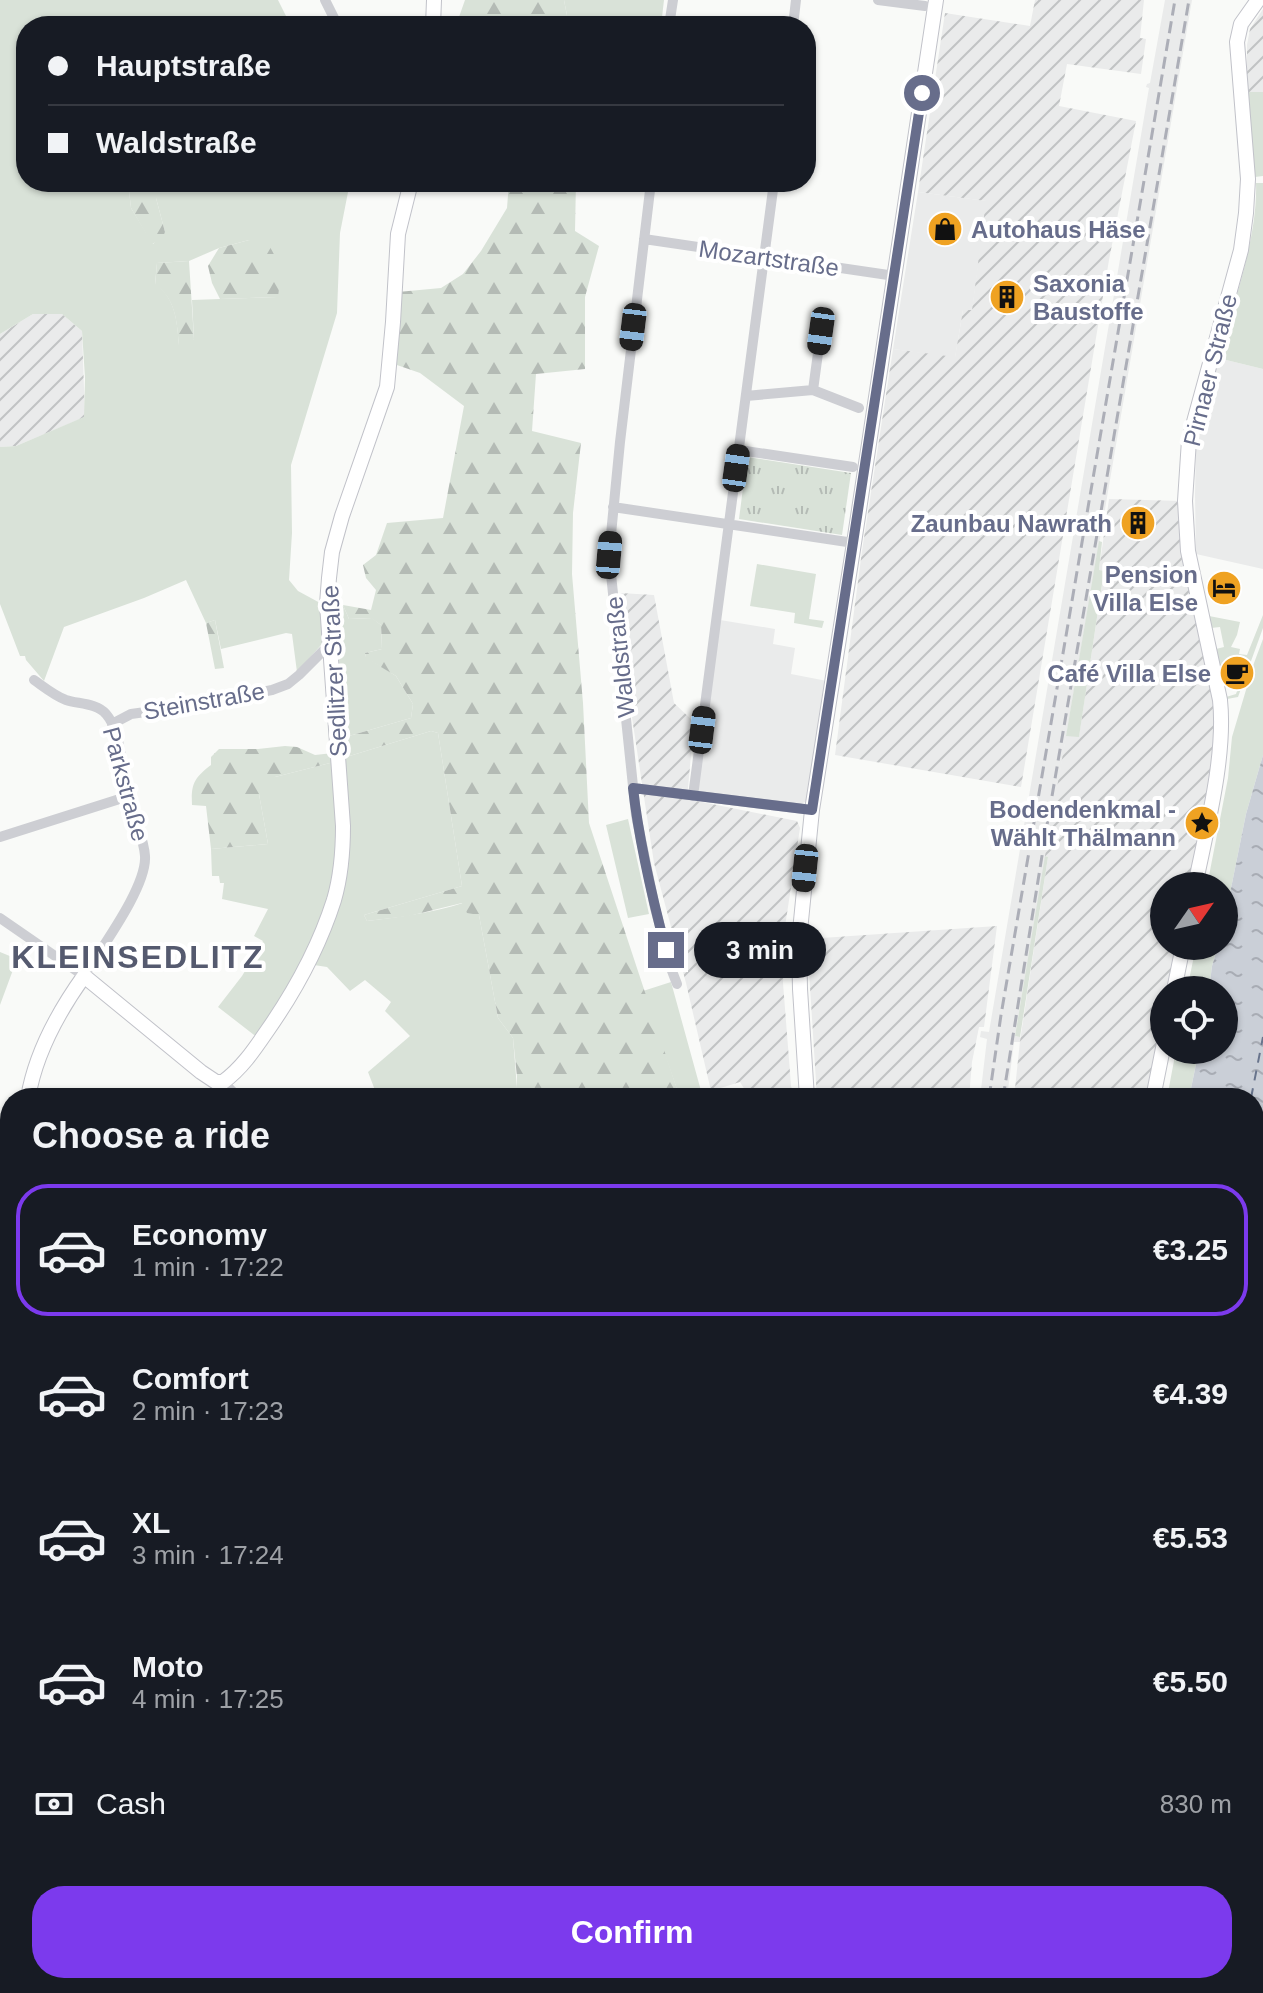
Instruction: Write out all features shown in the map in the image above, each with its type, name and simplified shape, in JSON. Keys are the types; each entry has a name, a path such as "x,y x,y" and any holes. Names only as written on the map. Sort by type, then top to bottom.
{"street":[{"path":"806,1088 799,941 812,810 895,276 931,3 878,0"},
{"name":"Pirnaer Straße","path":"1198,872 1222,720 1188,551 1185,501 1189,440 1241,250 1248,179 1237,42 1241,24 1258,0"},
{"name":"Sedlitzer Straße","path":"220,1082 249,1058 290,998 334,898 343,826 327,604 332,552 387,387 398,234 408,192"},
{"name":"Waldstraße","path":"650,192 609,555 636,815 655,908 677,984"},
{"path":"693,796 773,192"},
{"name":"Mozartstraße","path":"644,239 895,276"},
{"path":"813,390 821,331"},
{"path":"746,396 813,390 859,408"},
{"path":"739,450 853,467"},
{"path":"613,507 854,543"},
{"name":"Steinstraße","path":"112,724 131,714 272,690 288,684 331,646"},
{"name":"Parkstraße","path":"30,1088 55,1024 127,906 145,865 144,848 112,724 104,711 63,699 34,680"},
{"path":"633,788 812,810"},
{"path":"0,837 129,796"},
{"path":"0,918 84,976 201,1072 227,1088"},
{"path":"1155,1088 1160,1064"}],"shaded area":[{"path":"1035,0 1144,0 1140,38 1146,39 1141,74 1067,64 1059,106 1136,121 1109,260 1021,787 835,755 893,349 955,357 963,310 972,310 986,201 918,192 945,13 1030,26"},
{"path":"1165,0 1192,0 1015,1036 1020,1037 1020,1042 1014,1042 1008,1088 981,1088 987,1039 980,1037 981,1031 989,1032 1149,88 1146,87 1150,83"},
{"path":"1263,9 1263,92 1247,92 1250,29"},
{"path":"918,192 987,201 972,311 963,310 955,358 893,349"},
{"path":"33,314 62,314 82,331 85,417 16,446 0,447 0,334"},
{"path":"1218,358 1263,369 1263,569 1196,554 1196,443 1202,443 1197,440"},
{"path":"1109,499 1182,501 1217,710 1210,777 1192,872 1150,872 1150,960 1174,960 1172,976 1150,976 1150,1064 1155,1064 1150,1088 1015,1088 1048,857 1045,856 1066,736 1079,736 1104,572 1099,570"},
{"path":"620,593 654,595 674,703 694,722 687,799 797,821 800,828 781,953 784,954 783,983 791,1088 744,1088 740,1082 710,1088 654,863 630,704"},
{"path":"720,620 775,629 773,644 795,648 791,674 827,681 810,795 805,802 798,805 697,792"},
{"path":"997,926 984,1027 979,1027 970,1088 816,1088 807,939"}],"green space":[{"path":"0,0 278,0 286,16 16,16 16,192 129,192 131,208 153,244 165,232 156,192 348,192 340,233 337,313 291,465 289,580 298,591 322,604 324,637 322,644 297,672 292,634 221,649 215,620 206,623 186,580 64,627 44,681 25,656 20,656 0,604 0,447 16,446 84,417 82,331 62,314 33,314 0,334","holes":["249,240 277,297 192,300 194,339 179,345 171,303 155,284 157,263 189,261"]},
{"path":"465,0 564,0 567,16 459,16"},
{"path":"564,0 664,0 662,16 567,16"},
{"path":"1247,92 1263,92 1263,176 1255,177"},
{"path":"1256,183 1263,183 1263,369 1218,358 1249,249"},
{"path":"129,192 156,192 165,232 162,239 152,244 131,208"},
{"path":"508,192 576,192 575,231 599,246 585,297 585,369 536,374 532,431 581,443 573,513 572,574 589,823 677,1088 517,1088 513,1038 498,1018 479,915 467,913 462,903 409,916 367,921 364,915 462,886 438,733 431,731 343,758 342,738 411,718 413,704 396,676 366,658 365,653 382,649 381,625 371,618 349,619 343,605 371,610 376,590 366,578 363,565 376,555 387,523 443,518 464,406 420,373 394,364 398,292 441,288 463,274 507,208"},
{"path":"249,240 268,244 272,251 279,269 278,297 220,299 208,266 219,248"},
{"path":"189,261 194,339 186,348 179,346 171,304 155,285 157,263"},
{"path":"747,457 851,473 842,535 739,519"},
{"path":"1099,541 1102,542 1099,570 1104,571 1079,737 1066,736"},
{"path":"757,564 816,574 809,619 824,621 822,628 794,623 795,613 750,606"},
{"path":"334,601 343,605 349,619 372,618 381,625 382,649 365,653 366,657 396,676 413,704 411,718 342,738"},
{"path":"1263,615 1263,628 1238,697 1227,699 1236,694 1246,664 1219,667 1216,649 1224,647 1220,627 1211,628 1209,616 1240,622 1231,647 1240,649 1239,654 1247,655"},
{"path":"215,620 224,668 215,669 206,623"},
{"path":"1263,639 1263,755 1246,814 1234,872 1210,872 1228,778 1232,737"},
{"path":"431,731 438,733 462,886 364,915 367,921 463,903 479,915 498,1018 513,1038 517,1088 374,1088 368,1072 410,1036 385,1011 391,1002 365,980 350,991 327,967 314,965 333,921 343,758"},
{"path":"297,747 315,755 333,753 334,762 275,777 274,792 259,794 268,844 211,849 206,806 192,805 192,798 195,782 211,765 211,757 219,749"},
{"path":"334,762 339,828 331,897 308,953 258,1038 218,1007 263,941 254,936 268,909 222,899 224,883 220,883 219,876 212,876 211,849 268,844 259,794 275,777"},
{"path":"628,819 649,914 628,918 606,825"},
{"path":"1045,856 1048,857 1020,1037 1015,1036"},
{"path":"0,952 17,959 0,1005"},
{"path":"1193,960 1214,960 1211,976 1190,976"},
{"path":"671,982 700,1088 677,1088 643,991"},
{"path":"1173,1064 1196,1064 1191,1088 1169,1088"}],"water":[{"path":"1263,755 1263,1088 1191,1088 1196,1064 1238,1064 1238,976 1211,976 1214,960 1238,960 1238,872 1234,872 1246,814"}],"ferry route":[{"path":"1253,1088 1263,1037"}],"railway":[{"path":"990,1088 1175,0"},
{"path":"1005,1088 1189,0"}],"place":[{"name":"Autohaus Häse","path":"945,229"},
{"name":"Saxonia Baustoffe","path":"1007,297"},
{"name":"Zaunbau Nawrath","path":"1138,523"},
{"name":"Pension Villa Else","path":"1224,588"},
{"name":"Café Villa Else","path":"1237,673"},
{"name":"Bodendenkmal - Wählt Thälmann","path":"1202,823"}],"district":[{"name":"KLEINSEDLITZ","path":"138,957"}],"route":[{"path":"666,950 636,815 633,788 812,810 922,93"}]}
